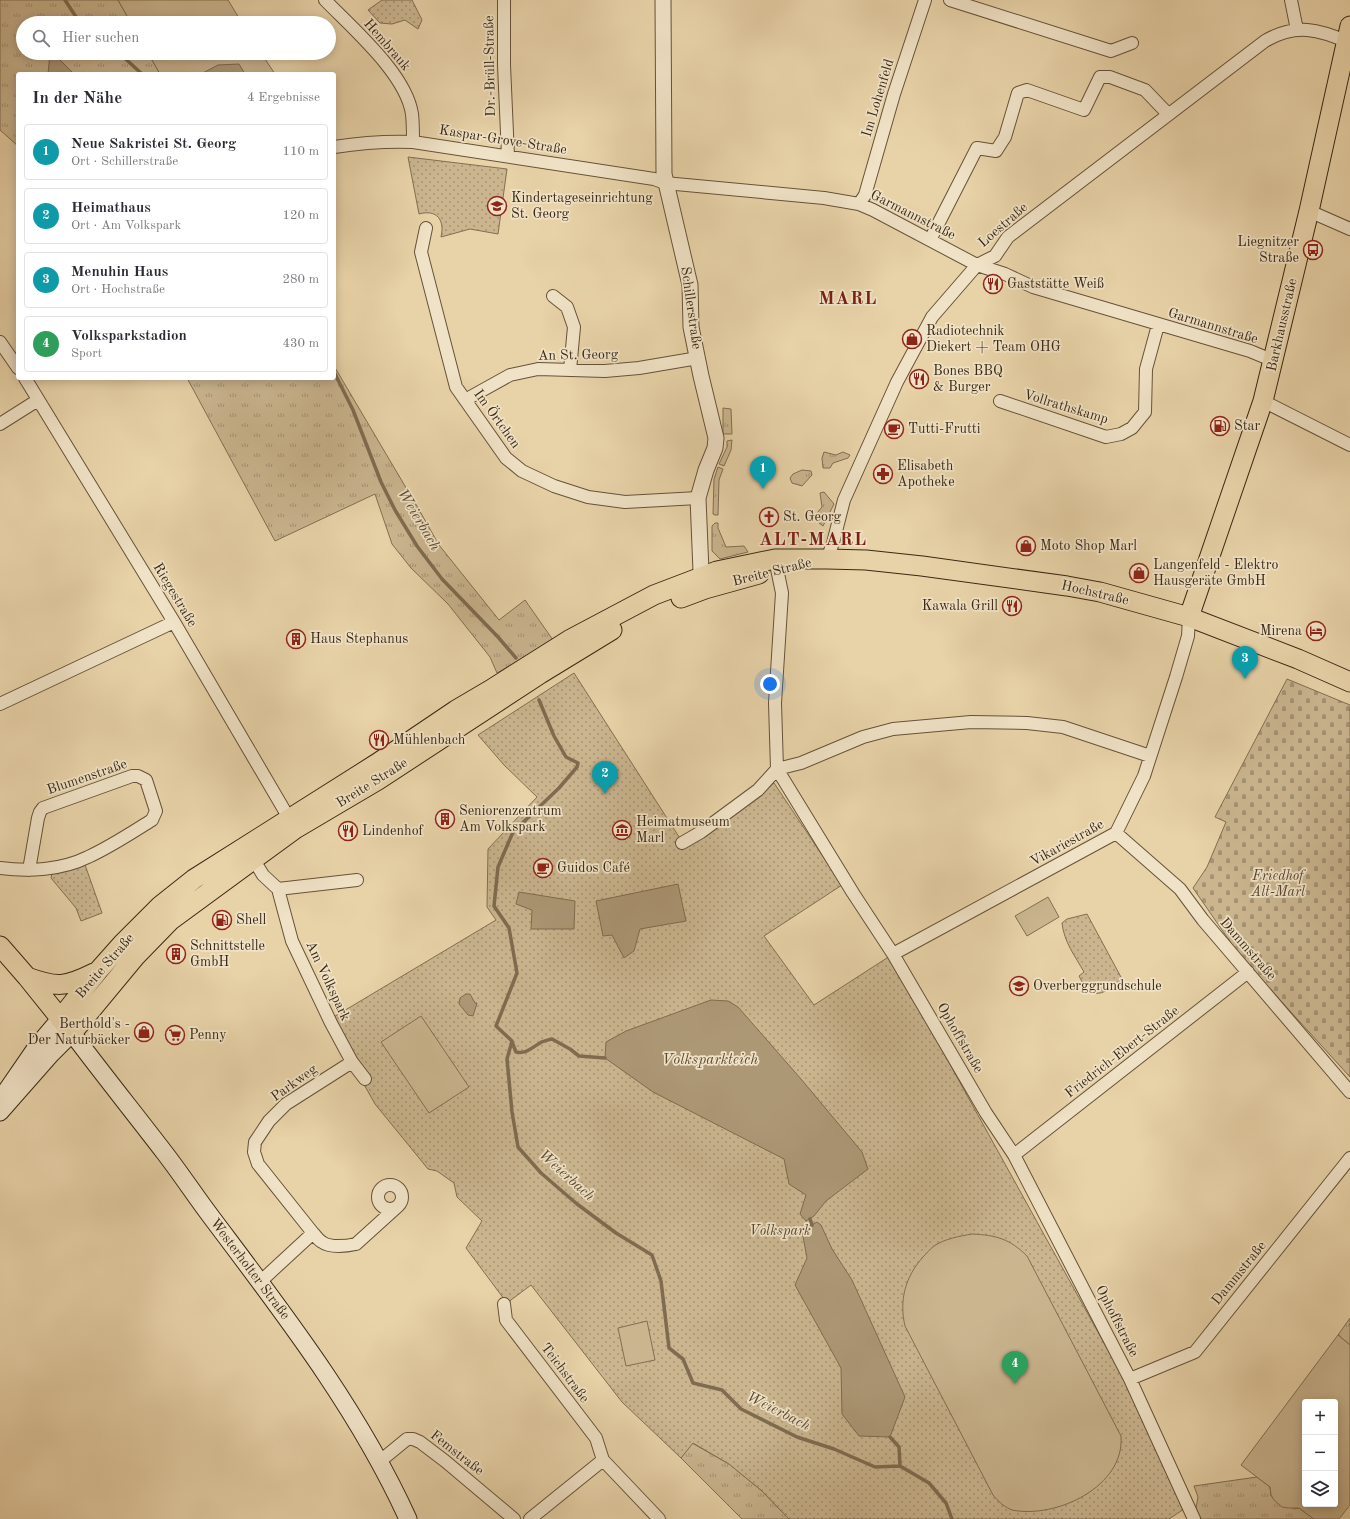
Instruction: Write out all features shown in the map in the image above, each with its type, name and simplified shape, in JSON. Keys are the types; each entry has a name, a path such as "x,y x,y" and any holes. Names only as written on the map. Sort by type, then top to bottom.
{"main road":[{"name":"Barkhausstraße","path":"1189,617 1263,401 1274,361 1349,37"},
{"name":"Breite Straße","path":"66,1026 171,920 249,853 292,824 378,780 540,674 607,633 703,582 735,567 827,559"},
{"name":"Hochstraße","path":"827,559 866,560 922,566 1062,585 1100,592 1189,617 1298,659 1350,682"},
{"name":"Breite Straße","path":"66,1026 98,970 160,906 194,879 249,853"},
{"path":"0,946 66,1026"},
{"path":"27,977 47,984 62,986 76,982 98,970"},
{"path":"0,1101 25,1063 66,1026"},
{"path":"0,1112 51,1054 66,1026"},
{"name":"Westerholter Straße","path":"66,1026 261,1282 324,1371 354,1418 391,1482 408,1519"}],"street":[{"name":"Hembrauk","path":"325,0 386,64 402,86 412,113 413,142"},
{"name":"Dr.-Brüll-Straße","path":"504,0 504,65 508,156"},
{"name":"Schillerstraße","path":"663,0 663,163 666,183 690,285 691,327 716,438 715,448 706,470 698,498 703,582"},
{"name":"Im Lohenfeld","path":"859,204 865,195 894,94 925,0"},
{"path":"950,0 1111,51 1132,43"},
{"path":"1291,0 1297,30"},
{"name":"Loestraße","path":"827,559 833,544 844,500 897,382 932,317 977,265 995,256 1008,237 1265,41 1276,35 1297,30 1322,32 1349,37"},
{"path":"930,240 977,148 996,151 1005,137 1018,93 1027,90 1084,110 1100,77 1104,76 1145,90 1168,114"},
{"name":"Kaspar-Grove-Straße","path":"336,147 362,143 413,142 654,179 666,183"},
{"name":"Garmannstraße","path":"666,183 784,194 859,204 977,265 1005,274 1033,287 1250,351 1274,361"},
{"path":"1309,211 1350,229"},
{"name":"Im Örtchen","path":"426,228 421,252 456,387 506,458 522,471 554,486 588,497 625,502 698,498"},
{"path":"553,296 567,308 574,327 570,370"},
{"name":"Vollrathskamp","path":"1000,401 1106,436 1121,434 1132,428 1145,412 1146,369 1158,325"},
{"path":"0,342 16,365"},
{"name":"An St. Georg","path":"464,400 510,376 538,369 605,371 639,368 698,358"},
{"name":"Riegestraße","path":"26,380 174,622 292,824"},
{"path":"0,424 38,400"},
{"path":"1263,401 1350,445"},
{"name":"Ophoffstraße","path":"776,564 782,593 775,703 778,769 893,954 986,1113 1014,1155 1130,1379 1194,1519"},
{"name":"Vikariestraße","path":"893,954 1116,833 1144,776 1188,636 1189,617"},
{"path":"0,704 174,622"},
{"path":"682,843 701,832 758,790 778,769 801,763 863,737 893,729 971,722 1063,727 1150,756"},
{"name":"Blumenstraße","path":"0,868 29,870 59,867 87,858 152,820 156,811 146,780 138,776 132,776 43,808 38,818 29,870"},
{"name":"Dammstraße","path":"1116,833 1180,889 1203,920 1350,1092"},
{"path":"249,853 263,875 278,889 357,880"},
{"name":"Am Volkspark","path":"278,889 292,940 330,1023 352,1062 365,1079"},
{"name":"Friedrich-Ebert-Straße","path":"1014,1155 1248,972"},
{"name":"Parkweg","path":"352,1062 286,1104 269,1121 255,1142 254,1152 258,1164 322,1243 351,1246 356,1244 398,1206"},
{"name":"Dammstraße","path":"1130,1379 1195,1352 1350,1158"},
{"path":"261,1282 313,1233"},
{"name":"Teichstraße","path":"504,1304 506,1320 596,1438 603,1460 659,1519"},
{"name":"Femstraße","path":"379,1462 407,1439 413,1439 445,1461 514,1519"},
{"path":"530,1519 603,1460"}],"green space":[{"path":"0,0 118,0 127,16 16,16 16,60 152,60 159,72 16,72 16,144 0,130"},
{"path":"118,0 228,0 238,16 127,16"},
{"path":"382,0 412,0 422,20 418,29 405,20 392,24 380,23 368,10"},
{"path":"152,60 266,60 274,72 159,72"},
{"path":"408,157 507,169 498,234 470,229 441,237 442,226 438,217 431,213 419,214"},
{"path":"336,369 439,545 499,620 525,600 553,640 497,673 490,657 448,604 411,568 392,544 375,494 275,541 188,380 336,380"},
{"path":"723,408 731,409 732,434 723,434"},
{"path":"732,440 731,450 724,466 719,464 727,447 727,441"},
{"path":"824,452 836,455 843,452 850,455 848,458 833,463 830,468 823,468 822,458"},
{"path":"718,467 723,469 719,480 718,515 715,515 713,514 714,479"},
{"path":"802,470 811,471 812,475 802,486 792,483 790,478 793,474"},
{"path":"824,492 834,504 823,526 816,519 817,513 822,507 820,493"},
{"path":"715,523 718,523 718,528 726,547 744,546 748,552 720,559 712,551 712,526"},
{"name":"Volkspark","path":"574,673 681,840 774,783 842,885 764,936 814,1005 890,956 1125,1381 1184,1509 1169,1519 789,1519 762,1491 729,1464 693,1443 681,1458 622,1402 531,1285 507,1303 466,1248 482,1221 457,1197 454,1183 437,1171 428,1169 375,1104 362,1081 368,1076 332,1018 496,920 487,907 488,849 537,797 504,765 478,735"},
{"name":"Friedhof Alt-Marl","path":"1287,679 1350,705 1350,1077 1240,956 1193,888 1207,867 1226,822 1215,817"},
{"path":"84,862 102,913 81,921 76,908 51,878 52,873"},
{"path":"1048,897 1059,917 1027,936 1015,916"},
{"path":"1087,914 1122,979 1110,989 1099,993 1094,993 1089,990 1079,976 1084,972 1067,943 1063,930 1062,923 1067,919"},
{"path":"421,1016 469,1087 429,1113 381,1042"},
{"path":"972,1234 988,1235 1002,1239 1021,1250 1027,1256 1121,1436 1119,1454 1112,1470 1100,1484 1085,1495 1067,1504 1049,1509 1030,1511 1012,1510 999,1502 993,1495 905,1326 903,1317 903,1298 908,1281 917,1265 934,1246 942,1241"},
{"path":"1350,1318 1350,1345 1338,1335"},
{"path":"647,1321 655,1360 626,1366 618,1328"},
{"path":"1338,1335 1350,1345 1350,1505 1339,1519 1314,1519 1299,1508 1282,1507 1271,1495 1270,1487 1241,1465"},
{"path":"692,1443 729,1464 762,1491 789,1519 742,1519 681,1458"},
{"path":"1257,1477 1270,1487 1271,1496 1294,1509 1299,1508 1314,1519 1201,1519 1196,1508 1198,1497 1194,1486"}],"water":[{"path":"49,60 60,60 72,72 48,72"},
{"path":"239,64 244,72 205,72 218,65"},
{"path":"678,884 686,921 640,929 634,951 624,958 612,935 603,936 596,901"},
{"path":"519,892 575,901 574,929 531,929 532,910 516,904"},
{"path":"466,994 470,994 475,1003 477,1003 473,1016 468,1015 459,1004 460,998"},
{"name":"Volksparkteich","path":"711,1000 728,1001 738,1007 862,1152 868,1169 826,1201 814,1216 806,1221 800,1214 806,1195 789,1184 784,1159 653,1092 605,1058 606,1042 626,1031"},
{"path":"817,1222 821,1225 832,1249 852,1280 905,1397 890,1437 859,1436 842,1414 841,1368 795,1285 807,1258 802,1231"}],"waterway":[{"name":"Weierbach","path":"65,0 75,16"},
{"name":"Weierbach","path":"127,60 140,72"},
{"name":"Weierbach","path":"336,376 353,410 381,482 395,510 417,546 442,579 498,637 516,658"},
{"name":"Weierbach","path":"539,700 554,736 566,757 578,763 577,767 559,788 513,832 498,867 494,906 509,928 517,973 496,1026 512,1041 507,1059 512,1112 518,1147 541,1173 577,1204 616,1233 652,1255 661,1281 669,1348 683,1359 693,1383 722,1390 741,1409 797,1437 834,1449 875,1467 900,1466 929,1483 946,1503 952,1519"},
{"path":"512,1042 516,1052 520,1052 531,1049 541,1042 552,1039 579,1056 605,1058"},
{"path":"810,1219 812,1225"},
{"path":"890,1437 899,1447 900,1466"}],"place":[{"name":"Kindertageseinrichtung St. Georg","path":"497,206"},
{"name":"Liegnitzer Straße","path":"1313,250"},
{"name":"Gaststätte Weiß","path":"993,284"},
{"name":"Radiotechnik Diekert + Team OHG","path":"912,339"},
{"name":"Bones BBQ & Burger","path":"919,379"},
{"name":"Star","path":"1220,426"},
{"name":"Tutti-Frutti","path":"894,429"},
{"name":"Elisabeth Apotheke","path":"883,474"},
{"name":"Neue Sakristei St. Georg","path":"763,489"},
{"name":"St. Georg","path":"769,517"},
{"name":"Moto Shop Marl","path":"1026,546"},
{"name":"Langenfeld - Elektro Hausgeräte GmbH","path":"1139,573"},
{"name":"Kawala Grill","path":"1012,606"},
{"name":"Mirena","path":"1316,631"},
{"name":"Haus Stephanus","path":"296,639"},
{"name":"Menuhin Haus","path":"1245,679"},
{"name":"Mühlenbach","path":"379,740"},
{"name":"Heimathaus","path":"605,794"},
{"name":"Seniorenzentrum Am Volkspark","path":"445,819"},
{"name":"Heimatmuseum Marl","path":"622,830"},
{"name":"Lindenhof","path":"348,831"},
{"name":"Guidos Café","path":"543,868"},
{"name":"Shell","path":"222,920"},
{"name":"Schnittstelle GmbH","path":"176,954"},
{"name":"Overberggrundschule","path":"1019,986"},
{"name":"Berthold's - Der Naturbäcker","path":"144,1032"},
{"name":"Penny","path":"175,1035"},
{"name":"Volksparkstadion","path":"1015,1384"}],"district":[{"name":"MARL","path":"848,299"},
{"name":"ALT-MARL","path":"813,540"}]}
